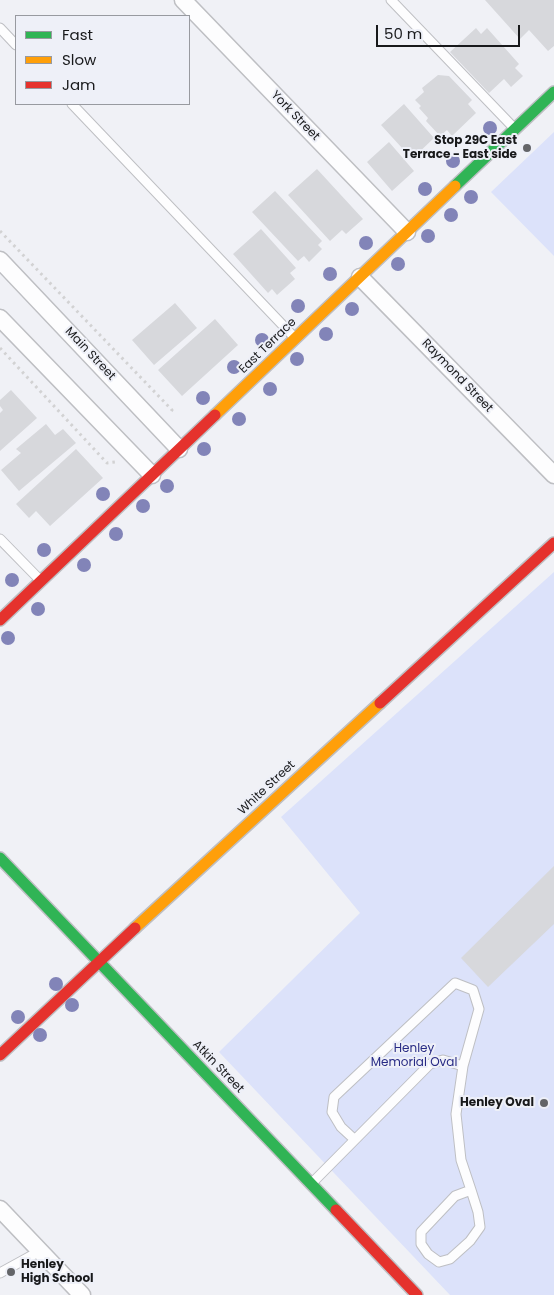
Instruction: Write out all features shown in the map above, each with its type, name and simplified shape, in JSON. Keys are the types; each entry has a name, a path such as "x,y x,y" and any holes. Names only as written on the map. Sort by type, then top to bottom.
{"street":[{"name":"York Street","path":"183,0 407,232"},
{"name":"East Terrace","path":"0,620 554,92"},
{"name":"Main Street","path":"0,260 179,449"},
{"name":"Raymond Street","path":"360,276 554,475"},
{"path":"0,318 152,475"},
{"name":"White Street","path":"0,1056 98,962 554,543"},
{"name":"Atkin Street","path":"0,858 417,1295"},
{"path":"0,1209 82,1295"}],"lane":[{"path":"391,0 515,129"},
{"path":"0,28 15,44"},
{"path":"73,105 295,338"},
{"path":"0,539 41,581"},
{"path":"354,1139 341,1127 332,1112 334,1097 455,983 473,990 479,1009 463,1066 456,1114 461,1160 471,1190 478,1212 480,1227 470,1241 450,1259 439,1262 428,1254 421,1244 421,1232 455,1196 471,1190"},
{"path":"310,1184 430,1064 443,1060 463,1066"},
{"path":"0,1273 40,1251"}],"path":[{"path":"0,230 172,410 169,414"},
{"path":"0,348 108,463 118,461"}],"green space":[{"path":"554,132 554,256 491,192"},
{"name":"Henley Memorial Oval","path":"554,572 554,1295 450,1295 219,1052 360,913 281,817"}],"building":[{"path":"485,0 554,0 554,46 548,51 529,30 520,39"},
{"path":"476,28 481,34 487,28 519,64 515,68 523,76 511,87 504,79 489,93 450,52"},
{"path":"438,75 449,76 472,100 468,104 476,113 452,136 447,130 440,136 426,121 428,118 415,100 424,92 422,88"},
{"path":"404,104 434,138 412,159 381,125"},
{"path":"389,142 414,171 392,191 367,162"},
{"path":"317,169 363,219 346,234 342,230 330,241 288,195"},
{"path":"275,191 322,241 318,245 322,249 309,262 304,256 298,261 252,212"},
{"path":"261,229 296,268 290,273 295,279 277,295 272,289 268,293 233,254"},
{"path":"175,303 197,328 154,365 132,340"},
{"path":"215,319 238,345 182,396 158,370"},
{"path":"11,390 37,418 0,451 0,413 3,410 0,406 0,400"},
{"path":"46,424 55,435 63,429 76,443 19,491 1,470 21,453 16,449"},
{"path":"76,449 103,478 50,526 36,511 29,518 16,504"},
{"path":"554,866 554,924 488,987 461,958"}],"traffic: fast":[{"path":"455,186 554,92"},
{"path":"0,858 336,1210"}],"traffic: slow":[{"path":"215,415 455,186"},
{"path":"135,928 380,703"}],"traffic: jam":[{"path":"0,620 215,415"},
{"path":"380,703 554,543"},
{"path":"0,1055 135,928"},
{"path":"336,1210 417,1295"}],"place":[{"name":"Stop 29C East Terrace - East side","path":"527,148"},
{"name":"Henley Oval","path":"544,1103"},
{"name":"Henley High School","path":"11,1272"}]}
